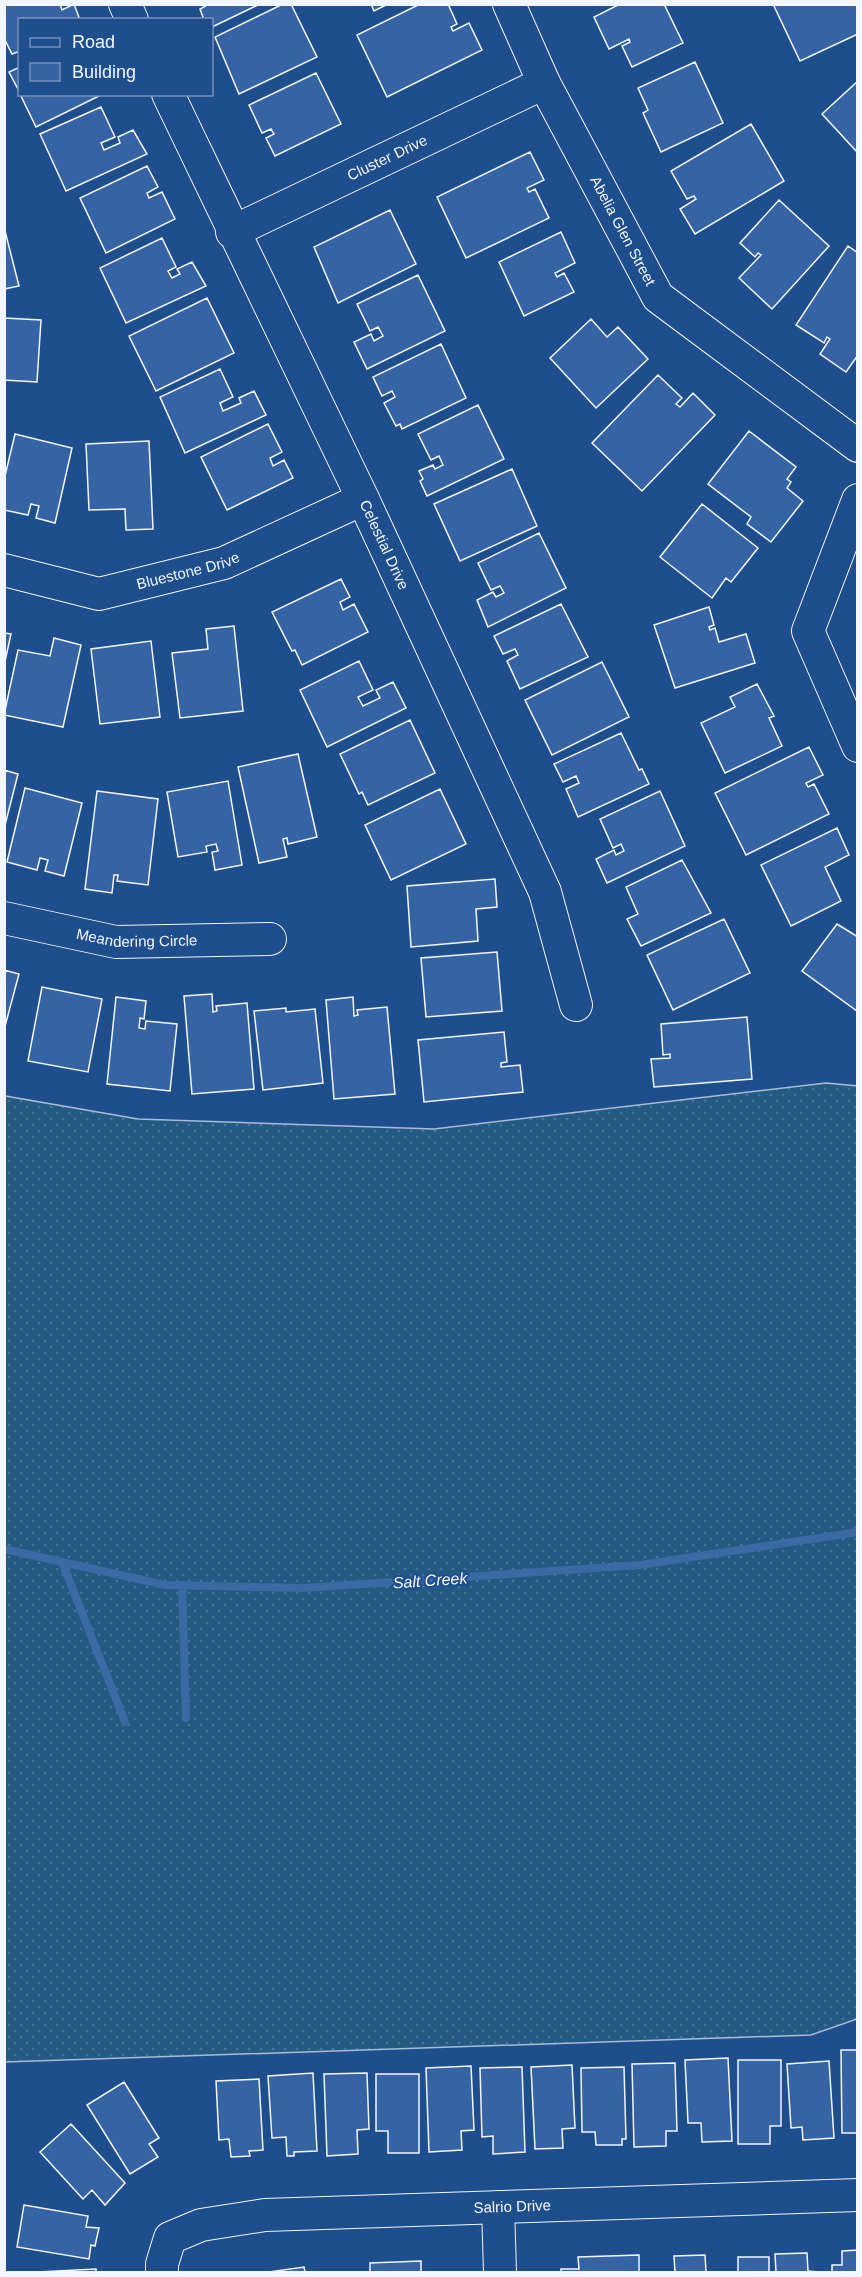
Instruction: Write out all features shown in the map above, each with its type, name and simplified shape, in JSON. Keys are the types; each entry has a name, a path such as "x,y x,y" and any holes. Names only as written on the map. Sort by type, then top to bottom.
{"street":[{"path":"125,4 131,18"},
{"name":"Abelia Glen Street","path":"508,4 544,82 658,297 858,446"},
{"name":"Cluster Drive","path":"232,232 544,82"},
{"name":"Celestial Drive","path":"169,96 232,232 363,499 545,892 576,1005"},
{"name":"Bluestone Drive","path":"4,570 99,594 224,563 363,499"},
{"path":"858,500 808,631 858,746"},
{"name":"Meandering Circle","path":"4,918 116,942 270,939"},
{"name":"Salrio Drive","path":"162,2272 162,2264 170,2238 201,2225 265,2215 858,2195"},
{"path":"498,2207 500,2272"}],"shaded area":[{"path":"826,1083 858,1086 857,2019 811,2035 5,2062 5,1096 138,1119 434,1129"}],"building":[{"path":"4,4 60,4 62,10 74,4 79,18 18,18 18,52 12,54 4,38"},
{"path":"209,4 260,4 213,27 213,18 203,18 200,9"},
{"path":"283,4 291,4 317,57 239,94 215,37"},
{"path":"371,4 388,4 374,11"},
{"path":"420,4 448,4 457,24 451,27 453,31 469,23 482,50 387,97 357,35"},
{"path":"620,4 664,4 683,43 632,67 622,46 630,42 629,39 609,49 594,17"},
{"path":"773,4 858,4 858,34 800,61"},
{"path":"695,62 723,123 661,152 643,113 648,110 638,88"},
{"path":"18,68 18,89 9,72"},
{"path":"316,73 341,124 275,156 266,138 274,134 271,129 262,133 249,105"},
{"path":"858,81 858,153 822,114"},
{"path":"21,96 99,96 36,127"},
{"path":"101,107 115,137 101,143 104,150 120,143 118,137 133,130 147,154 66,191 40,134"},
{"path":"751,124 784,181 695,234 680,209 696,199 694,196 687,199 671,171"},
{"path":"530,152 544,180 527,188 529,192 535,189 549,218 466,258 437,197"},
{"path":"147,166 158,187 147,193 149,198 162,192 175,219 106,253 80,198"},
{"path":"779,200 829,246 772,309 739,278 761,255 758,253 755,257 740,243"},
{"path":"390,210 416,264 338,303 314,247"},
{"path":"4,227 19,286 4,289"},
{"path":"561,232 575,263 555,273 557,277 564,273 574,292 524,316 499,262"},
{"path":"162,238 176,267 168,271 172,278 180,274 177,269 192,262 206,286 126,323 100,268"},
{"path":"848,246 858,253 858,355 846,372 820,354 830,339 827,337 824,343 796,325"},
{"path":"418,275 445,331 367,369 354,342 371,334 374,341 383,336 378,327 370,331 357,304"},
{"path":"207,298 234,353 156,391 129,336"},
{"path":"4,318 41,320 37,382 4,380"},
{"path":"591,319 607,337 618,327 648,359 596,408 550,358"},
{"path":"441,344 466,398 402,429 400,424 396,426 384,403 395,397 392,391 382,396 373,377"},
{"path":"220,369 233,397 220,403 223,411 241,403 239,398 254,391 266,415 185,453 160,397"},
{"path":"658,375 682,398 676,404 680,407 693,393 715,415 642,491 592,443"},
{"path":"478,405 504,459 427,496 420,481 423,479 419,471 433,465 435,469 443,465 439,456 431,460 418,434"},
{"path":"268,424 282,452 270,458 273,466 284,460 293,478 227,510 201,457"},
{"path":"749,431 796,467 787,479 791,482 787,488 803,501 771,542 747,524 751,517 708,484"},
{"path":"15,434 72,448 55,523 36,518 39,506 31,504 28,515 4,510 4,480"},
{"path":"149,441 153,529 126,530 125,509 89,510 86,444"},
{"path":"512,469 537,526 460,561 434,504"},
{"path":"702,504 758,548 731,582 726,578 712,598 660,557"},
{"path":"539,533 566,588 488,627 477,600 493,592 496,597 504,593 500,586 491,590 478,563"},
{"path":"341,579 350,597 340,602 343,610 354,604 368,632 302,665 295,650 292,651 272,612"},
{"path":"561,604 588,657 520,689 507,661 518,655 515,649 503,654 494,636"},
{"path":"709,607 714,625 709,627 710,630 715,628 719,642 746,634 755,663 675,688 654,625"},
{"path":"234,626 243,711 180,718 172,653 208,649 206,629"},
{"path":"4,633 11,634 4,666"},
{"path":"54,638 81,645 63,727 4,715 18,650 50,656"},
{"path":"151,641 160,717 100,724 91,649"},
{"path":"359,661 373,690 358,697 363,706 380,698 376,690 393,682 406,708 327,747 300,690"},
{"path":"602,662 629,717 552,755 525,700"},
{"path":"757,684 774,716 769,718 782,746 725,773 701,723 735,707 730,697"},
{"path":"410,720 435,773 368,805 362,792 359,794 340,754"},
{"path":"621,733 639,770 642,769 649,784 578,817 566,789 579,783 576,776 563,782 554,764"},
{"path":"809,747 823,775 806,783 808,787 814,784 829,814 746,855 715,793"},
{"path":"298,754 317,837 288,844 287,838 283,839 287,857 259,863 238,767"},
{"path":"4,770 18,774 4,829"},
{"path":"228,781 242,865 215,870 212,852 218,851 216,844 206,846 207,852 178,857 167,792"},
{"path":"25,788 82,803 64,876 45,871 48,860 40,858 37,870 7,862"},
{"path":"440,789 466,844 391,880 365,825"},
{"path":"97,791 158,799 148,885 117,881 118,875 114,875 112,893 85,889"},
{"path":"660,791 685,846 607,883 596,859 614,850 616,855 624,851 621,844 613,848 600,819"},
{"path":"837,828 849,855 825,867 841,901 791,926 761,865"},
{"path":"682,860 711,913 641,946 627,919 638,914 626,887"},
{"path":"495,879 497,907 476,909 478,941 411,947 407,886"},
{"path":"724,919 750,973 673,1010 647,955"},
{"path":"837,924 858,937 857,1011 802,971"},
{"path":"497,952 502,1011 426,1017 421,958"},
{"path":"4,970 19,974 4,1030"},
{"path":"42,987 102,999 88,1072 28,1061"},
{"path":"212,994 213,1012 217,1011 216,1006 247,1003 254,1089 192,1094 184,996"},
{"path":"116,997 146,1001 144,1019 140,1018 139,1028 145,1029 146,1021 177,1024 170,1091 107,1084"},
{"path":"353,997 354,1016 358,1015 357,1010 387,1007 395,1094 334,1099 326,1000"},
{"path":"286,1008 286,1012 315,1009 323,1083 263,1090 254,1011"},
{"path":"747,1017 752,1079 654,1087 651,1059 670,1058 670,1054 663,1055 661,1024"},
{"path":"504,1032 507,1062 501,1063 501,1067 520,1065 523,1092 424,1102 418,1040"},
{"path":"841,2050 858,2050 858,2133 842,2133"},
{"path":"728,2058 732,2141 702,2142 701,2123 688,2123 685,2060"},
{"path":"738,2060 781,2060 781,2126 770,2126 770,2144 738,2144"},
{"path":"829,2061 834,2138 803,2140 802,2127 791,2128 787,2064"},
{"path":"675,2063 677,2131 666,2131 666,2146 634,2147 632,2064"},
{"path":"572,2065 575,2128 562,2129 563,2148 535,2149 531,2067"},
{"path":"471,2066 474,2130 461,2131 462,2150 429,2152 426,2068"},
{"path":"522,2067 525,2152 493,2154 493,2136 482,2137 480,2068"},
{"path":"624,2067 626,2139 622,2139 622,2145 596,2145 595,2132 582,2132 581,2068"},
{"path":"313,2073 317,2151 294,2152 294,2156 287,2156 286,2137 272,2138 268,2076"},
{"path":"367,2073 369,2129 357,2130 358,2154 327,2156 324,2074"},
{"path":"376,2074 419,2074 419,2153 388,2153 388,2131 376,2131"},
{"path":"259,2079 263,2150 249,2151 250,2156 231,2157 229,2139 219,2140 216,2081"},
{"path":"124,2082 159,2138 149,2144 158,2157 130,2174 87,2105"},
{"path":"71,2124 125,2183 105,2205 92,2190 83,2199 40,2152"},
{"path":"24,2205 88,2216 86,2227 99,2228 95,2246 91,2245 89,2259 17,2247"},
{"path":"858,2250 858,2272 832,2272 832,2265 842,2265 842,2251"},
{"path":"807,2253 808,2271 819,2272 776,2272 775,2254"},
{"path":"639,2255 639,2272 561,2272 561,2269 579,2269 578,2257"},
{"path":"705,2255 706,2272 675,2272 674,2256"},
{"path":"738,2257 769,2257 769,2272 738,2272"},
{"path":"421,2261 421,2272 370,2272 370,2263"},
{"path":"304,2267 305,2272 269,2272"},
{"path":"96,2269 96,2272 37,2272"}],"waterway":[{"name":"Salt Creek","path":"4,1549 165,1585 304,1588 640,1565 858,1532"},
{"path":"62,1562 125,1722"},
{"path":"182,1585 186,1718"}]}
